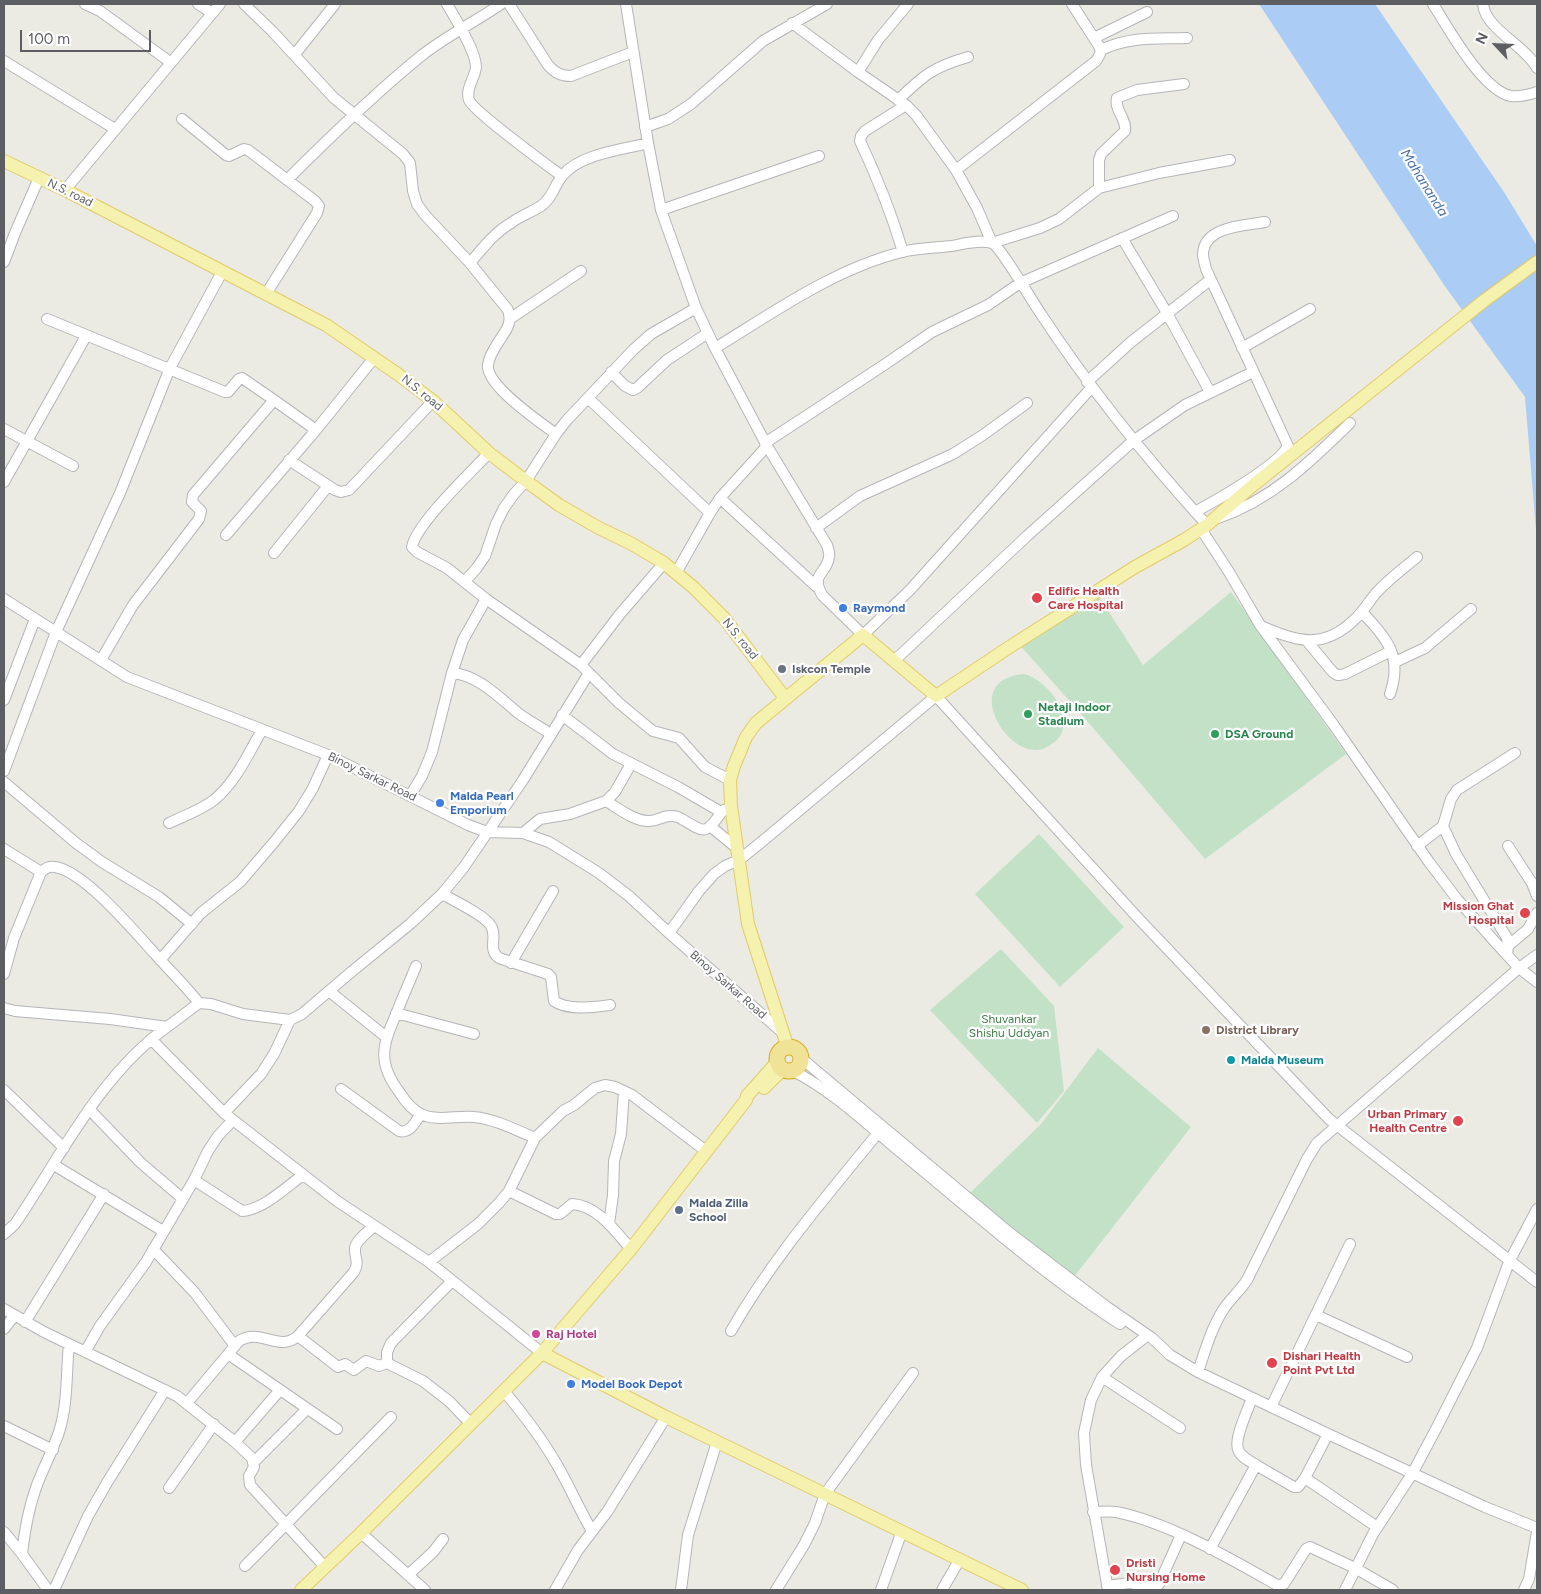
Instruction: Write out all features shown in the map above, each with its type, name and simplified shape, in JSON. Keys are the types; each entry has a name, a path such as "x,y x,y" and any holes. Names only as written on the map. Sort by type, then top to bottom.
{"main road":[{"name":"N.S. road","path":"4,160 326,325 374,358 433,401 489,453 526,481 560,505 664,563 693,587 724,618 785,698"},
{"path":"301,1590 542,1353 631,1249 746,1100 750,1101 789,1053 749,906 746,903 738,854 726,809 730,780 739,750 756,723 863,636 936,696 1135,566 1184,540 1207,524 1485,300 1537,262"},
{"path":"542,1353 666,1417 1022,1590"}],"street":[{"path":"85,4 100,11 170,62"},
{"path":"198,4 212,14"},
{"path":"65,190 220,4"},
{"path":"244,4 294,54 334,98 406,159 410,164 413,191 417,204 470,263 508,310 511,318"},
{"path":"294,54 335,4"},
{"path":"447,4 462,29 476,65 468,93 469,101 473,107 562,176"},
{"path":"287,180 354,114 421,56 501,4"},
{"path":"510,4 548,66 563,76 571,76 633,52"},
{"path":"626,4 645,127 661,210 696,308 714,348 766,444 827,545 830,556 828,564 819,575 817,586"},
{"path":"645,127 668,119 691,104 763,40 826,4"},
{"path":"858,72 878,40 908,4"},
{"path":"956,170 1096,61 1101,50 1072,4"},
{"path":"1433,4 1468,58 1485,80 1498,91 1510,96 1523,96 1537,92"},
{"path":"1483,4 1486,17 1527,55 1537,68"},
{"path":"1094,38 1147,12"},
{"path":"792,23 902,103 932,135 956,170 978,208 992,243 1001,251 1020,283 1089,384 1133,441 1207,524 1229,572 1260,625 1328,716 1417,846 1457,899 1508,951 1519,968 1537,982"},
{"path":"1101,50 1116,42 1129,40 1187,38"},
{"path":"903,252 890,209 860,141 861,136 902,103 920,79 934,69 968,57"},
{"path":"4,60 115,129"},
{"path":"1099,188 1099,160 1101,154 1125,131 1126,126 1117,106 1117,98 1137,90 1184,84"},
{"path":"182,119 226,155 229,156 244,149 248,150 319,206 317,213 266,294"},
{"path":"470,263 496,234 510,223 542,206 551,198 562,176 574,164 593,156 648,143"},
{"path":"661,210 819,156"},
{"path":"714,348 822,283 864,264 903,252 978,242 992,243 1040,228 1059,219 1099,188 1159,173 1230,160"},
{"path":"4,262 39,178"},
{"path":"676,573 720,498 766,444 932,332 988,305 1020,283 1173,216"},
{"path":"1196,512 1254,476 1287,449 1287,442 1210,280 1203,255 1205,244 1211,235 1265,222"},
{"path":"1122,238 1167,313 1210,392"},
{"path":"556,434 510,399 489,374 488,366 490,355 508,327 511,318 581,271"},
{"path":"4,771 56,632 120,492 170,368 222,272"},
{"path":"720,498 817,586 822,595 863,636 910,590 1089,384 1131,342 1210,280"},
{"path":"465,581 484,556 504,508 526,481 556,434 612,372 651,334 696,308"},
{"path":"1242,348 1310,309"},
{"path":"47,319 225,392 228,392 242,378 316,430"},
{"path":"612,372 625,386 633,390 667,360 708,333"},
{"path":"4,482 86,336"},
{"path":"226,536 374,358"},
{"path":"894,661 1033,530 1133,441 1186,405 1253,372"},
{"path":"588,398 710,513"},
{"path":"101,660 133,604 199,520 200,511 192,502 194,495 274,400"},
{"path":"289,460 328,486 341,492 349,490 433,401"},
{"path":"816,528 860,496 954,454 1027,404"},
{"path":"1207,524 1248,506 1276,489 1316,456 1350,423"},
{"path":"4,429 73,466"},
{"path":"489,453 413,538 412,547 417,552 447,568 486,599 581,665 618,703 653,731 679,738 704,767 730,780"},
{"path":"274,553 328,486"},
{"path":"1260,625 1286,637 1306,641 1324,638 1340,632 1362,612 1377,592 1417,557"},
{"path":"581,665 615,620 664,563"},
{"name":"Binoy Sarkar Road","path":"4,599 127,676 328,755 468,826 487,832 523,833 549,842 629,896 669,933 789,1053"},
{"path":"410,796 422,776 432,752 452,673 463,640 486,599"},
{"path":"1395,662 1425,648 1471,609"},
{"path":"1362,612 1378,629 1395,662 1394,682 1390,694"},
{"path":"4,700 35,619"},
{"path":"1306,641 1331,670 1335,674 1340,675 1391,651"},
{"path":"452,673 462,674 474,680 551,734"},
{"path":"4,1234 15,1224 89,1109 121,1069 151,1039 199,1003 212,1004 243,1014 290,1020 302,1014 410,924 442,894 464,867 523,780 589,673"},
{"path":"669,933 699,891 714,874 738,854 809,804 936,696 1140,920 1329,1119 1509,1262 1537,1282"},
{"path":"562,715 592,739 631,764 726,809 710,826 701,830 688,822 672,816 647,822 606,801"},
{"path":"169,823 200,809 214,800 226,788 237,774 262,730"},
{"path":"1417,846 1443,826 1451,799 1457,790 1515,753"},
{"path":"160,960 215,901 240,882 299,811 313,788 328,755"},
{"path":"523,833 540,820 576,812 606,801 615,792 631,764"},
{"path":"4,782 76,843 102,862 159,897 192,924"},
{"path":"710,826 738,854"},
{"path":"1443,826 1456,854 1506,938 1508,951"},
{"path":"1508,846 1532,883 1537,896"},
{"path":"4,849 41,872"},
{"path":"4,974 14,938 41,872 47,867 53,866 97,893 160,960 176,974 199,1003"},
{"path":"511,964 553,891"},
{"path":"442,894 485,919 491,926 493,933 492,949 498,958 511,964 548,974 551,977 554,1001 560,1005 592,1007 610,1005"},
{"path":"1508,951 1528,929 1537,913"},
{"path":"1198,1372 1216,1322 1247,1280 1307,1159 1317,1143 1519,968 1537,955"},
{"path":"416,966 386,1037 383,1054 392,1082 409,1106 421,1114 434,1118 475,1117 498,1123 535,1138"},
{"path":"329,990 386,1037"},
{"path":"4,1008 15,1011 110,1019 167,1027"},
{"path":"396,1013 474,1034"},
{"path":"224,1113 262,1074 290,1020"},
{"path":"151,1039 224,1113 303,1175 374,1226 429,1262 542,1353"},
{"path":"789,1053 807,1078 1006,1239 1103,1313 1144,1338 1156,1343"},
{"path":"789,1053 1010,1233 1152,1338 1170,1354 1198,1372 1412,1474 1537,1530 1529,1579 1524,1590"},
{"path":"429,1262 478,1224 509,1191 535,1138 563,1111 596,1088 605,1085 624,1091 706,1151"},
{"path":"341,1089 404,1133 408,1131 421,1114"},
{"path":"4,1090 64,1148"},
{"path":"609,1224 613,1195 614,1162 621,1134 624,1091"},
{"path":"89,1109 141,1163 183,1199"},
{"path":"85,1352 100,1326 135,1277 183,1199 208,1151 218,1136 233,1120"},
{"path":"731,1331 772,1265 878,1134"},
{"path":"54,1165 162,1231"},
{"path":"194,1180 242,1212 250,1211 262,1205 303,1175"},
{"path":"509,1191 560,1214 576,1204 588,1209 609,1224 631,1249"},
{"path":"25,1322 104,1194"},
{"path":"1345,1590 1377,1527 1412,1474 1477,1348 1509,1262 1537,1209"},
{"path":"186,1402 231,1350 247,1336 257,1336 275,1342 284,1342 292,1341 298,1336 354,1272 357,1266 355,1248 374,1226"},
{"path":"1271,1407 1350,1244"},
{"path":"152,1249 195,1293 231,1350 280,1390 337,1429"},
{"path":"388,1363 387,1352 392,1344 452,1281"},
{"path":"4,1309 25,1322 186,1402 235,1442 254,1462"},
{"path":"1316,1315 1407,1357"},
{"path":"4,1329 14,1316"},
{"path":"298,1336 338,1367 345,1364 354,1370 366,1362 379,1366 388,1363 423,1381 450,1402 470,1423"},
{"path":"1144,1338 1121,1356 1102,1377 1091,1400 1084,1433 1086,1465 1093,1512 1108,1588 1130,1583 1155,1588 1159,1584 1181,1535"},
{"path":"22,1554 25,1528 32,1498 53,1450 64,1413 69,1344"},
{"path":"776,1590 815,1524 825,1494 912,1373"},
{"path":"1102,1377 1180,1428"},
{"path":"54,1590 88,1516 165,1390"},
{"path":"235,1442 280,1390"},
{"path":"504,1391 524,1415 552,1457 592,1532"},
{"path":"1252,1398 1238,1439 1237,1448 1241,1456 1294,1487 1298,1487 1305,1478 1328,1434"},
{"path":"307,1409 254,1462 254,1467 249,1476 250,1485 325,1567"},
{"path":"245,1566 391,1417"},
{"path":"555,1590 578,1550 627,1482 666,1417"},
{"path":"169,1488 214,1424"},
{"path":"4,1426 53,1450"},
{"path":"681,1590 688,1535 717,1442"},
{"path":"1210,1549 1256,1465"},
{"path":"1305,1478 1377,1527"},
{"path":"1093,1512 1114,1512 1140,1518 1210,1549 1277,1585 1284,1584 1306,1549 1310,1547 1355,1568 1393,1590"},
{"path":"881,1590 902,1531"},
{"path":"4,1532 48,1590"},
{"path":"362,1532 425,1590"},
{"path":"408,1575 433,1552 443,1538"},
{"path":"942,1590 960,1559"}],"green space":[{"name":"DSA Ground","path":"1096,592 1143,665 1231,592 1346,754 1205,859 1017,642"},
{"name":"Netaji Indoor Stadium","path":"1025,674 1036,679 1055,697 1064,719 1063,730 1057,740 1045,748 1031,750 1017,744 1005,733 996,718 992,703 994,690 1005,679"},
{"path":"1039,834 1124,927 1060,987 975,894"},
{"name":"Shuvankar Shishu Uddyan","path":"1001,949 1054,1006 1064,1091 1037,1123 930,1010"},
{"path":"1098,1048 1191,1127 1070,1282 969,1194 1041,1124"}],"water":[{"name":"Mahananda","path":"1259,4 1375,4 1504,192 1537,246 1537,542 1525,397 1444,285"}],"place":[{"name":"Edific Health Care Hospital","path":"1037,598"},
{"name":"Raymond","path":"843,608"},
{"name":"Iskcon Temple","path":"782,669"},
{"name":"Netaji Indoor Stadium","path":"1028,714"},
{"name":"DSA Ground","path":"1215,734"},
{"name":"Malda Pearl Emporium","path":"440,803"},
{"name":"Mission Ghat Hospital","path":"1525,913"},
{"name":"District Library","path":"1206,1030"},
{"name":"Malda Museum","path":"1231,1060"},
{"name":"Urban Primary Health Centre","path":"1458,1121"},
{"name":"Malda Zilla School","path":"679,1210"},
{"name":"Raj Hotel","path":"536,1334"},
{"name":"Dishari Health Point Pvt Ltd","path":"1272,1363"},
{"name":"Model Book Depot","path":"571,1384"},
{"name":"Dristi Nursing Home","path":"1115,1570"}]}
